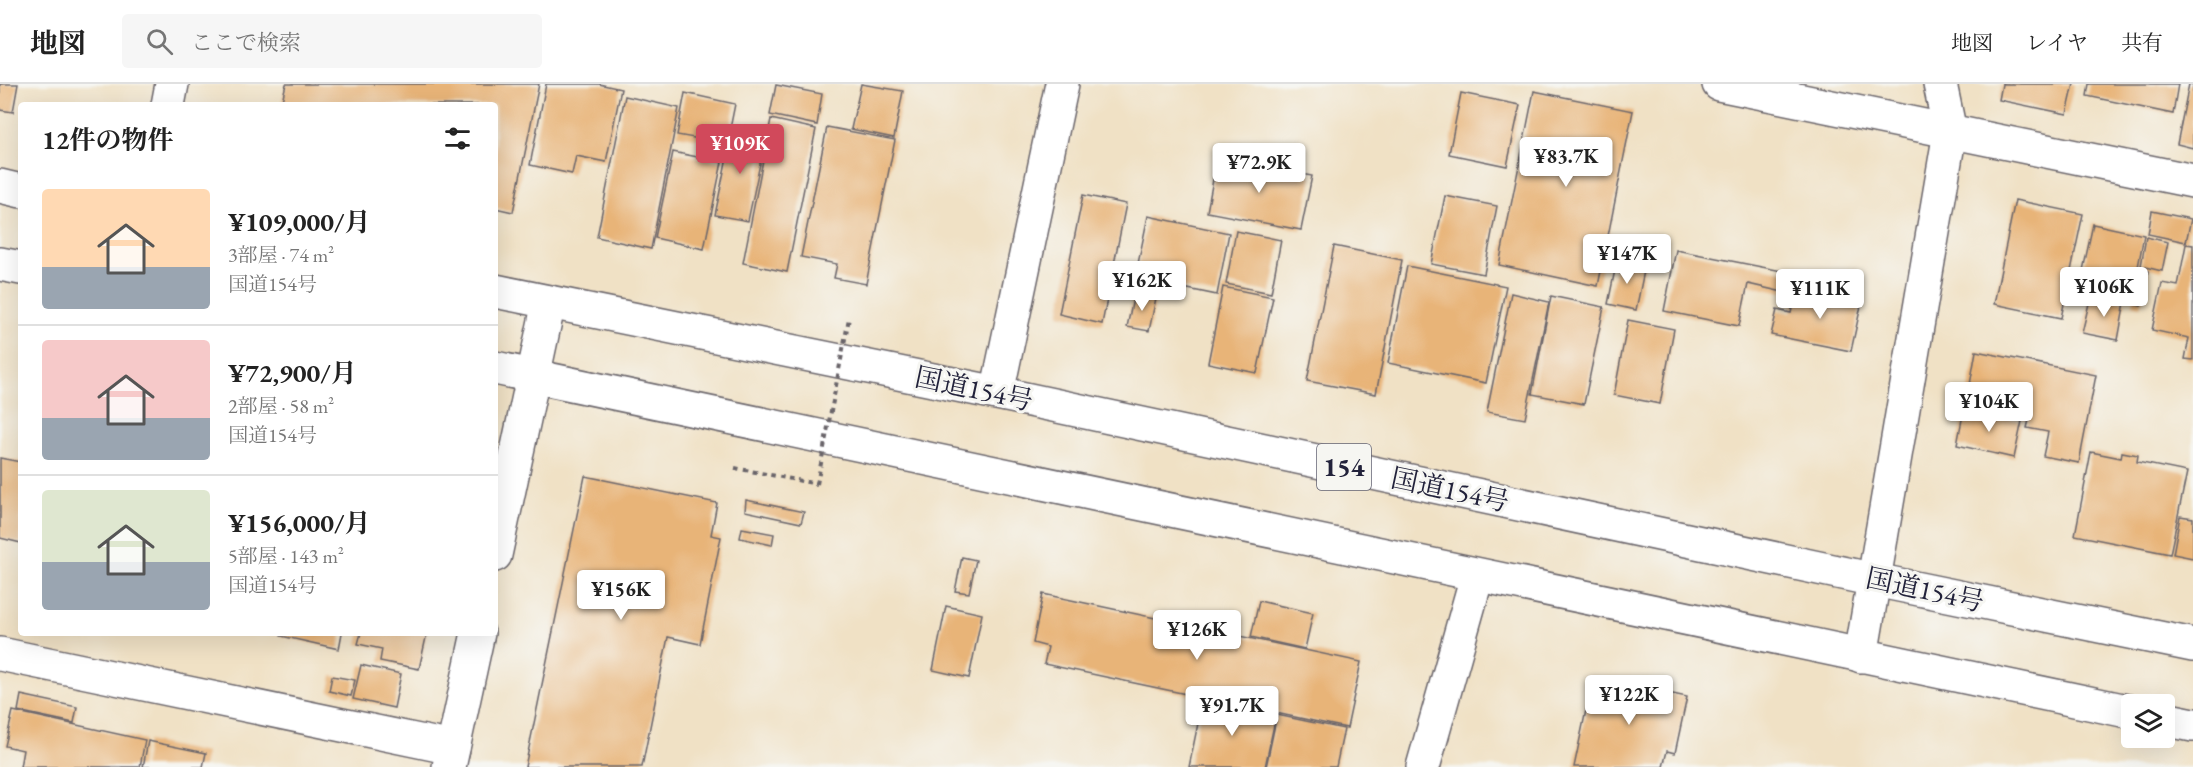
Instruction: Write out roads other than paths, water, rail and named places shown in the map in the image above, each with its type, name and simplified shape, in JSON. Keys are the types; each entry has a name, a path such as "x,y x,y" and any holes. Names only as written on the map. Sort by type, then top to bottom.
{"main road":[{"path":"169,102 172,84"},
{"path":"997,393 1062,84"},
{"path":"1719,84 2193,181"},
{"path":"1861,656 1950,132 1940,84"},
{"path":"0,186 18,189"},
{"path":"0,264 18,267"},
{"name":"国道154号","path":"498,292 997,393 1875,580 2193,645"},
{"path":"498,541 549,302"},
{"path":"498,369 2121,710"},
{"path":"1423,767 1477,576"},
{"path":"0,654 451,758 477,636"},
{"path":"2175,721 2193,725"}]}
